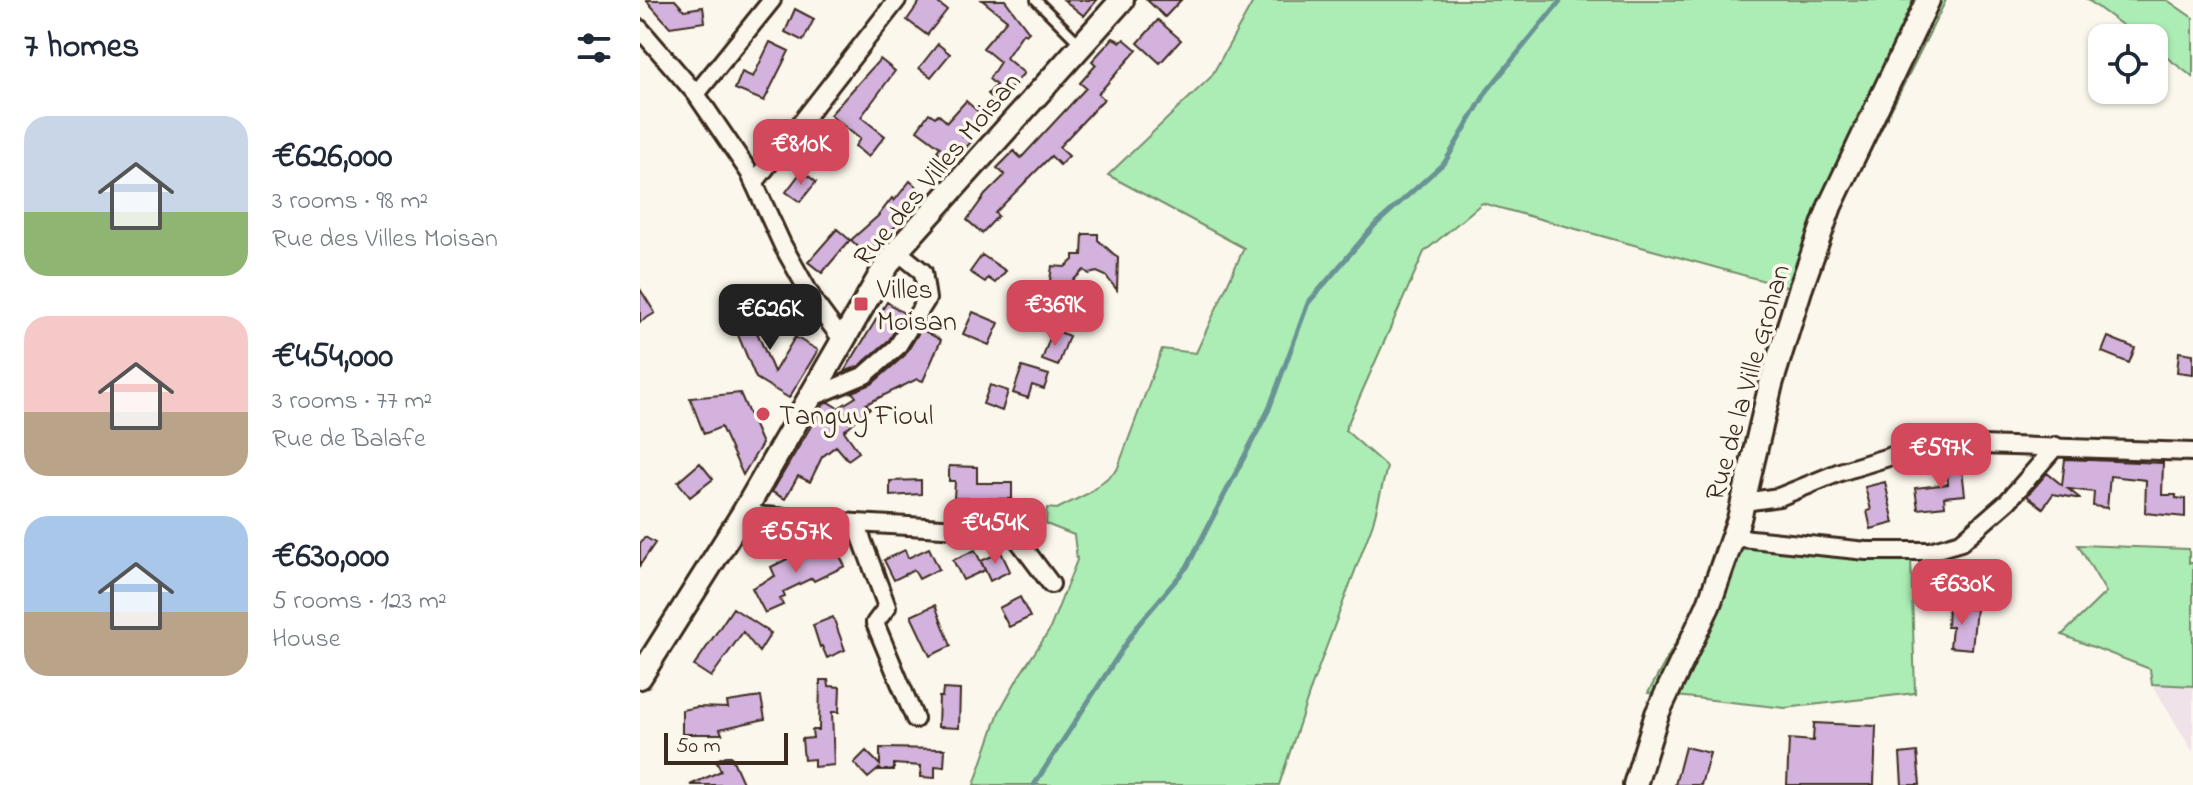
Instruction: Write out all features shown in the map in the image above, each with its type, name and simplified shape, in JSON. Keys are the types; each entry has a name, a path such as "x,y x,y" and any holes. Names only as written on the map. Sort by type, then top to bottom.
{"main road":[{"name":"Rue des Villes Moisan","path":"640,677 744,512 897,251 1122,0"},
{"name":"Rue de la Ville Grohan","path":"1635,785 1657,714 1709,604 1744,502 1771,384 1825,220 1928,0"}],"street":[{"path":"696,94 772,0"},
{"path":"754,183 897,0"},
{"path":"640,29 696,94 754,183 783,246 815,303 843,341"},
{"path":"808,399 865,375 897,347 927,299 923,272 897,251"},
{"path":"1744,502 1779,497 1840,472 1911,450 1980,445 2193,452"},
{"path":"1732,537 1867,551 1930,551 1945,547 1961,542 2008,501 2056,446"},
{"path":"744,512 856,523 1012,532 1051,584"},
{"path":"856,523 887,607 875,623 915,719"}],"lane":[{"path":"1036,0 1081,46"}],"shaded area":[{"path":"2152,684 2193,686 2193,752"}],"green space":[{"path":"1254,0 1946,0 1836,220 1808,293 1482,203 1424,252 1345,430 1387,467 1373,523 1312,685 1279,785 974,785 999,712 1049,631 1077,560 1074,535 1046,524 1047,508 1057,509 1089,493 1117,470 1162,349 1196,353 1244,248 1108,175 1211,77"},
{"path":"2088,0 2167,0 2193,18 2193,77 2168,58 2168,24 2121,24"},
{"path":"2078,545 2189,549 2189,563 2193,563 2193,686 2152,684 2150,669 2062,635 2106,592"},
{"path":"1715,546 1911,558 1915,693 1785,708 1648,693 1696,606"}],"building":[{"path":"646,0 675,0 684,10 703,7 705,22 670,27"},
{"path":"921,0 934,0 947,10 927,35 907,20"},
{"path":"982,0 1005,0 1029,32 1026,35 1023,33 1006,58 1024,73 998,103 988,94 996,85 989,79 1000,62 983,48 1007,20"},
{"path":"1064,0 1097,0 1084,16"},
{"path":"1147,0 1181,0 1165,17"},
{"path":"795,9 814,19 803,41 785,32"},
{"path":"1158,20 1181,40 1160,63 1138,43"},
{"path":"1113,38 1121,42 1124,39 1137,50 1098,94 1104,99 1059,147 1069,156 1060,165 1051,156 995,213 998,216 982,233 967,220 1005,175 997,168 1014,151 1021,158 1086,88 1080,83 1096,65 1092,61"},
{"path":"770,42 789,51 764,101 735,89 742,72 753,77"},
{"path":"938,44 950,54 931,77 919,68"},
{"path":"880,59 895,71 861,117 885,136 868,157 855,146 860,139 830,115"},
{"path":"966,101 982,115 963,136 971,142 956,159 953,156 948,162 937,151 940,147 917,130 929,113 935,117 938,114 947,122"},
{"path":"802,171 816,182 800,202 786,192"},
{"path":"910,181 925,194 868,256 851,240 878,216 892,198 894,201"},
{"path":"837,229 850,240 822,273 808,262"},
{"path":"1083,234 1098,234 1098,240 1118,258 1117,290 1106,276 1097,272 1089,274 1084,270 1048,304 1038,292 1050,281 1052,266 1065,267 1074,255 1082,255"},
{"path":"982,255 1006,271 995,283 988,278 985,282 970,272"},
{"path":"640,289 655,313 640,322"},
{"path":"749,294 760,320 753,323 774,372 795,337 818,350 789,398 756,378 730,316 738,312 733,300"},
{"path":"887,302 905,314 889,340 859,366 844,372"},
{"path":"973,312 999,323 989,345 963,334"},
{"path":"921,329 941,340 923,381 917,379 866,404 870,408 844,431 859,452 848,460 836,446 822,457 810,482 798,476 785,499 772,492 824,404 828,402 838,408 856,397 852,392 872,384 905,355"},
{"path":"1053,329 1069,336 1058,366 1042,360"},
{"path":"2108,337 2135,348 2129,363 2102,352"},
{"path":"2179,352 2193,354 2193,374 2177,372"},
{"path":"1022,367 1049,375 1044,389 1032,385 1028,398 1013,393"},
{"path":"990,385 1008,391 1002,411 983,404"},
{"path":"740,393 762,444 743,475 721,427 704,434 690,398"},
{"path":"2065,459 2163,463 2162,495 2185,499 2185,517 2145,513 2146,480 2110,476 2107,508 2093,506 2094,492 2068,489 2081,499 2053,494 2043,508 2027,496 2047,473 2062,485"},
{"path":"700,463 713,479 690,497 678,482"},
{"path":"949,466 977,467 977,483 1012,483 1012,499 954,498 955,481 949,481"},
{"path":"1962,469 1965,495 1944,497 1945,506 1918,509 1915,488 1948,484 1947,471"},
{"path":"921,480 921,494 890,496 890,481"},
{"path":"1885,482 1894,523 1871,529 1867,511 1871,510 1865,487"},
{"path":"645,537 655,543 640,565 640,543"},
{"path":"834,545 845,566 783,592 785,597 780,599 783,605 765,613 752,588 775,576 771,567 811,547 814,555"},
{"path":"929,548 939,569 919,579 914,570 894,580 884,560 905,550 908,558"},
{"path":"975,550 985,570 963,580 953,560"},
{"path":"1001,552 1010,571 990,581 981,561"},
{"path":"1975,577 1989,578 1989,596 1974,595"},
{"path":"1020,597 1030,617 1009,627 999,608"},
{"path":"935,605 951,646 930,656 911,616"},
{"path":"1948,606 1976,609 1972,649 1950,647 1952,627 1947,627"},
{"path":"733,608 771,633 759,652 743,632 711,677 694,666"},
{"path":"833,617 845,650 827,658 813,625"},
{"path":"820,680 828,680 829,686 840,687 839,712 832,712 834,765 814,767 814,759 804,760 802,739 813,738 812,730 819,730"},
{"path":"943,689 960,690 959,728 938,727 939,697 942,697"},
{"path":"761,697 765,719 720,729 722,734 682,734 682,710 728,708 727,702"},
{"path":"1814,723 1876,726 1874,785 1787,785 1789,739 1813,741"},
{"path":"1685,747 1710,753 1701,785 1675,785"},
{"path":"880,748 945,749 944,767 935,766 935,778 921,777 921,766 894,764 894,770 880,768 868,778 854,763 866,751 880,765"},
{"path":"1917,752 1920,785 1902,785 1900,754"},
{"path":"731,756 744,785 690,785 721,771 716,760"}],"waterway":[{"path":"1034,785 1138,625 1187,567 1269,409 1308,303 1374,226 1445,162 1487,91 1561,0"}],"place":[{"name":"Villes Moisan","path":"861,304"},
{"name":"Tanguy Fioul","path":"763,414"}]}
